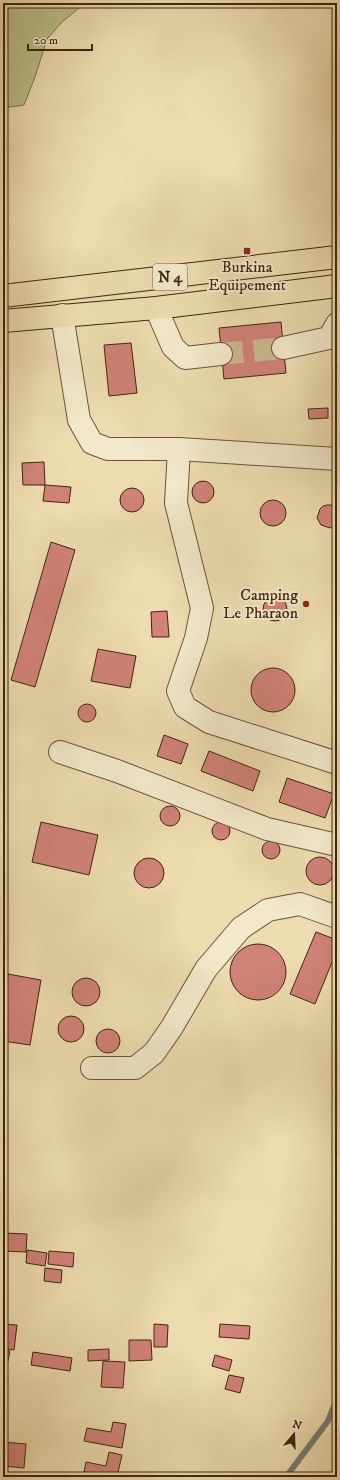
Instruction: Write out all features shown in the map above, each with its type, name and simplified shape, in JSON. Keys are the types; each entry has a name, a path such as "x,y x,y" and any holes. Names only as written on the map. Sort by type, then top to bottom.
{"highway":[{"name":"N 4","path":"3,296 337,257"},
{"name":"N 4","path":"3,321 156,308 337,286"}],"lane":[{"path":"156,308 173,347 184,358 221,354"},
{"path":"62,315 79,420 92,444 108,449 179,449 337,459"},
{"path":"283,348 329,338 337,324"},
{"path":"179,449 176,503 202,608 196,638 178,690 186,707 209,722 337,763"},
{"path":"60,752 117,771 267,829 337,845"},
{"path":"92,1068 135,1068 154,1053 172,1027 206,969 241,928 268,910 300,904 337,917"}],"green space":[{"path":"3,3 85,3 62,22 47,39 24,105 3,108"}],"building":[{"path":"281,322 286,373 224,379 219,328"},
{"path":"131,343 137,393 109,396 104,345"},
{"path":"328,408 328,418 309,419 308,409"},
{"path":"44,462 45,485 23,485 22,463"},
{"path":"203,481 211,484 214,492 211,500 203,503 195,500 192,492 195,484"},
{"path":"45,485 71,487 69,503 43,501"},
{"path":"132,488 137,489 143,495 143,505 137,511 132,512 127,511 121,505 120,500 121,495 127,489"},
{"path":"273,500 282,504 286,513 282,522 273,526 264,522 260,513 264,504"},
{"path":"327,505 332,505 337,509 337,524 330,528 321,525 317,518 320,509"},
{"path":"51,542 75,550 35,687 11,680"},
{"path":"275,597 284,600 287,609 284,618 275,621 266,618 263,609 266,600"},
{"path":"167,611 169,637 152,637 151,612"},
{"path":"98,649 136,656 130,688 91,681"},
{"path":"277,668 289,674 294,682 294,698 289,706 281,711 269,712 257,706 252,698 251,686 257,674 265,669"},
{"path":"87,704 93,707 96,713 93,719 87,722 81,719 78,713 81,707"},
{"path":"164,735 188,744 181,764 157,756"},
{"path":"209,751 260,771 253,791 201,771"},
{"path":"287,778 334,794 325,818 279,802"},
{"path":"166,806 174,806 180,812 180,820 174,826 166,826 160,820 160,812"},
{"path":"41,822 98,835 89,875 32,862"},
{"path":"221,822 227,825 230,831 227,837 221,840 215,837 212,831 215,825"},
{"path":"271,841 277,844 280,850 277,856 271,859 265,856 262,850 265,844"},
{"path":"320,857 330,861 334,871 330,881 320,885 310,881 306,871 310,861"},
{"path":"149,858 155,859 163,867 163,879 155,887 149,888 143,887 135,879 134,873 135,867 143,859"},
{"path":"316,932 337,940 337,950 315,1004 290,994"},
{"path":"258,944 269,946 278,952 284,961 286,972 284,983 278,992 269,998 258,1000 247,998 238,992 232,983 230,972 232,961 238,952 247,946"},
{"path":"8,974 41,980 30,1045 3,1041 3,1002"},
{"path":"86,978 96,982 100,992 96,1002 86,1006 76,1002 72,992 76,982"},
{"path":"71,1016 80,1020 84,1029 80,1038 71,1042 62,1038 58,1029 62,1020"},
{"path":"108,1029 116,1033 120,1041 116,1049 108,1053 100,1049 96,1041 100,1033"},
{"path":"3,1233 27,1234 26,1252 3,1251"},
{"path":"27,1250 47,1253 45,1266 26,1263"},
{"path":"49,1251 74,1253 73,1267 48,1264"},
{"path":"45,1268 62,1270 61,1283 44,1281"},
{"path":"3,1324 17,1325 14,1350 3,1348"},
{"path":"154,1324 168,1325 167,1347 154,1347"},
{"path":"220,1324 250,1326 249,1339 219,1337"},
{"path":"129,1340 151,1340 152,1360 129,1361"},
{"path":"109,1349 109,1360 88,1361 88,1350"},
{"path":"3,1350 10,1351 6,1370 3,1370"},
{"path":"33,1352 72,1358 70,1371 31,1365"},
{"path":"215,1355 232,1360 229,1371 212,1366"},
{"path":"103,1361 125,1362 123,1388 101,1387"},
{"path":"229,1375 244,1378 240,1393 225,1389"},
{"path":"113,1422 126,1424 122,1448 84,1441 87,1428 111,1432"},
{"path":"3,1442 26,1444 24,1468 3,1466"},
{"path":"109,1452 122,1455 117,1477 107,1477 84,1472 86,1462 106,1466"}],"waterway":[{"path":"286,1477 328,1421 337,1399"}],"tunnel":[{"path":"221,354 283,348"}],"place":[{"name":"Burkina Equipement","path":"247,251"},
{"name":"Camping Le Pharaon","path":"306,604"}]}
